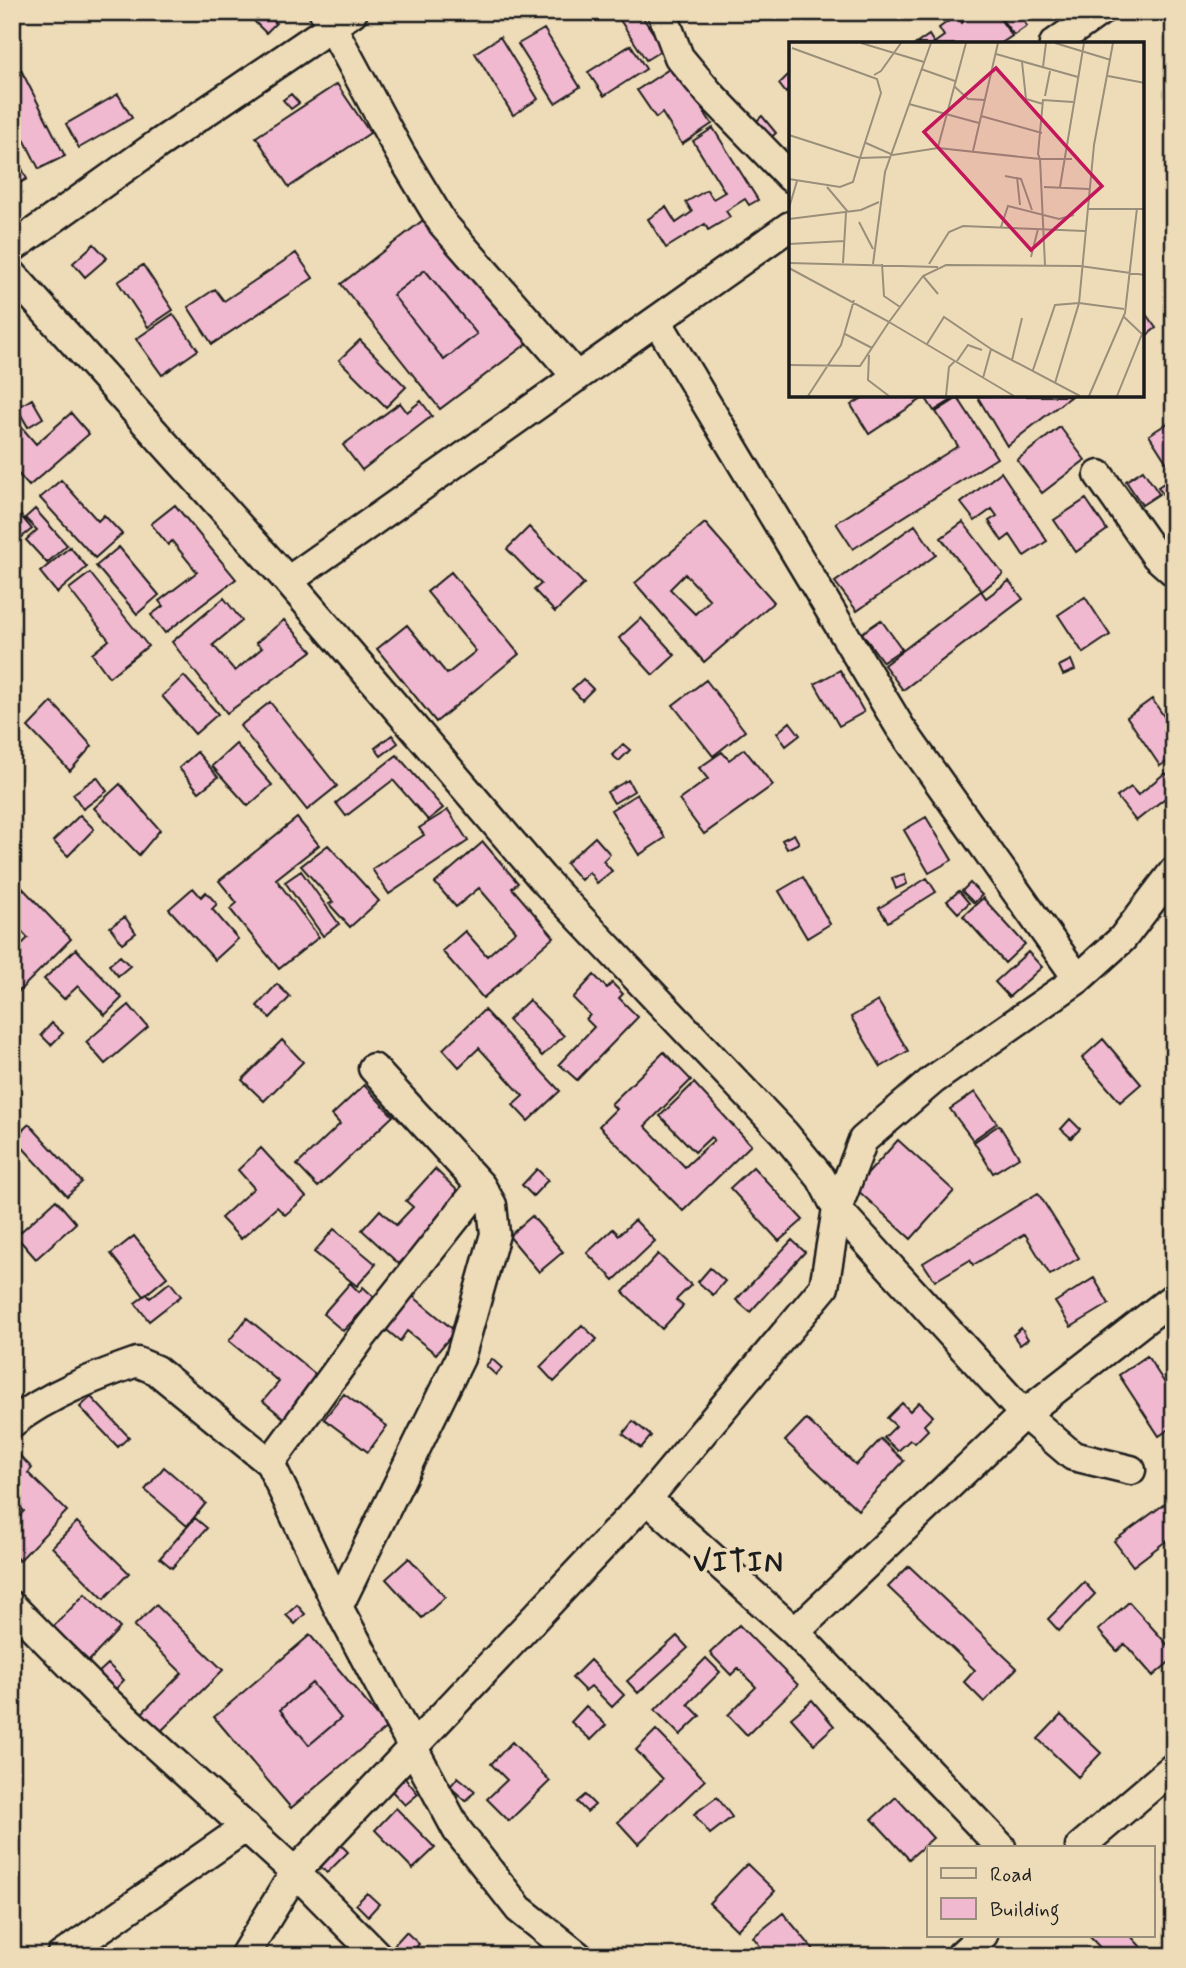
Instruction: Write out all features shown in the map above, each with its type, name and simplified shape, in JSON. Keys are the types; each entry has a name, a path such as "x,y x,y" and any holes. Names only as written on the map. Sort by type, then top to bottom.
{"street":[{"path":"662,12 679,57 709,93 789,176"},
{"path":"1057,42 1100,12"},
{"path":"12,248 336,17 400,153 443,224 577,377"},
{"path":"288,581 789,227"},
{"path":"12,274 288,581 542,878 785,1133 821,1178 837,1209 1024,1414 1073,1457 1131,1470"},
{"path":"657,321 900,727 1078,979"},
{"path":"1099,475 1156,556 1174,572"},
{"path":"244,1956 295,1872 647,1499 824,1287 837,1209 863,1140 933,1080 1078,979 1122,939 1174,871"},
{"path":"338,1607 460,1358 495,1234 492,1205 481,1186 373,1068"},
{"path":"270,1463 361,1338 481,1186"},
{"path":"796,1632 1024,1414 1174,1297"},
{"path":"12,1423 30,1409 137,1362 156,1370 270,1463 338,1607 457,1830 519,1909 578,1956"},
{"path":"647,1499 796,1632 1000,1846"},
{"path":"12,1606 100,1695 295,1872 378,1956"},
{"path":"1081,1846 1174,1767"},
{"path":"61,1956 246,1827"},
{"path":"960,1956 980,1937"}],"building":[{"path":"257,12 265,12 276,23 266,33 251,18"},
{"path":"632,12 639,12 664,49 646,60 620,20"},
{"path":"958,12 995,12 1012,36 1003,42 935,42 944,36 939,28 957,15 962,23 964,21"},
{"path":"1007,12 1017,12 1027,26 1014,35 1000,17"},
{"path":"544,29 580,87 555,103 518,44"},
{"path":"929,35 933,42 919,42"},
{"path":"500,37 538,99 513,115 475,53"},
{"path":"631,45 646,69 604,96 588,72"},
{"path":"18,64 65,156 39,169 12,115 12,67"},
{"path":"674,66 712,124 682,144 662,113 656,118 637,90"},
{"path":"789,74 789,90 786,93 779,84"},
{"path":"337,84 370,133 289,187 256,137"},
{"path":"118,94 132,118 79,148 66,124"},
{"path":"291,94 299,103 291,109 283,100"},
{"path":"762,116 776,133 765,143 751,126"},
{"path":"713,128 758,200 749,205 745,199 726,211 730,217 708,230 705,224 666,248 648,219 666,207 676,223 692,212 686,202 707,190 713,199 725,192 693,141"},
{"path":"14,152 27,179 12,187 12,153"},
{"path":"431,214 533,339 440,409 341,284","holes":["425,270 477,334 444,360 393,295"]},
{"path":"94,244 107,258 85,277 73,263"},
{"path":"296,253 313,278 212,344 188,307 215,289 224,301"},
{"path":"143,265 173,310 148,327 118,282"},
{"path":"425,270 477,334 444,360 393,295"},
{"path":"1144,312 1156,328 1144,337"},
{"path":"173,314 198,350 162,375 136,339"},
{"path":"360,340 406,387 386,407 339,360"},
{"path":"864,397 925,397 869,434 851,405"},
{"path":"925,397 956,397 934,411"},
{"path":"978,397 1070,397 1007,446"},
{"path":"958,398 997,458 853,549 836,523 958,446 936,412"},
{"path":"32,399 43,418 28,427 17,408"},
{"path":"421,401 432,416 362,470 343,445 400,403 407,412"},
{"path":"71,413 89,434 29,486 12,467 12,427 18,423 36,444"},
{"path":"1174,419 1174,474 1149,435"},
{"path":"1060,427 1085,460 1042,493 1017,460"},
{"path":"1143,470 1159,494 1142,505 1126,481"},
{"path":"1001,472 1047,541 1024,556 1010,535 1002,541 989,521 997,516 992,509 975,521 961,503"},
{"path":"1173,477 1174,489 1164,496 1158,487"},
{"path":"61,480 98,521 104,515 122,534 95,558 40,498"},
{"path":"1086,499 1107,530 1076,552 1054,520"},
{"path":"175,505 236,579 165,633 151,615 163,606 159,601 197,572 172,541 168,545 151,524"},
{"path":"35,509 67,545 47,563 26,540 37,530 25,518"},
{"path":"20,515 32,529 12,545 12,521"},
{"path":"963,522 1003,574 982,591 941,538"},
{"path":"705,523 774,602 704,662 635,583","holes":["685,574 710,600 695,614 670,589"]},
{"path":"915,525 936,555 857,611 835,582"},
{"path":"529,527 584,584 555,612 534,590 541,584 507,549"},
{"path":"70,547 87,567 57,593 40,572"},
{"path":"119,547 159,595 137,614 96,566"},
{"path":"451,572 519,654 436,722 377,649 407,625 447,674 476,651 427,592"},
{"path":"90,573 148,646 109,677 92,654 109,640 69,589"},
{"path":"1009,581 1023,599 903,690 884,665 981,591 986,598"},
{"path":"1085,597 1110,635 1083,653 1058,615"},
{"path":"224,598 242,621 213,645 235,671 262,648 256,643 284,620 312,651 227,713 172,642"},
{"path":"641,618 675,655 653,675 619,638"},
{"path":"881,620 902,649 883,662 862,633"},
{"path":"1071,660 1075,670 1063,675 1059,666"},
{"path":"840,670 864,712 839,726 815,684"},
{"path":"184,676 218,714 195,734 162,696"},
{"path":"583,679 593,689 582,700 572,689"},
{"path":"706,680 745,731 713,756 673,705"},
{"path":"1152,699 1174,731 1174,757 1160,766 1127,717"},
{"path":"52,702 92,746 70,771 28,727"},
{"path":"270,702 337,786 307,810 240,726"},
{"path":"790,722 800,735 786,746 777,733"},
{"path":"392,735 398,743 381,756 375,748"},
{"path":"236,744 272,785 248,806 212,766"},
{"path":"623,744 630,750 619,761 612,755"},
{"path":"744,749 773,785 704,834 679,800 708,779 699,768 722,752 729,760"},
{"path":"197,752 218,777 199,792 179,768"},
{"path":"397,755 443,808 428,820 393,780 346,816 336,803"},
{"path":"1165,773 1174,780 1174,791 1136,821 1117,797 1131,787 1138,795"},
{"path":"97,777 107,791 83,809 73,794"},
{"path":"628,780 634,791 614,803 607,792"},
{"path":"120,784 160,830 139,855 94,808"},
{"path":"637,794 665,838 639,855 611,810"},
{"path":"448,810 468,841 389,894 372,869 424,835 419,828"},
{"path":"80,815 94,829 68,856 53,841"},
{"path":"926,817 952,860 929,873 904,830"},
{"path":"297,818 319,845 276,879 319,937 279,969 230,909 237,903 219,881"},
{"path":"794,834 799,843 787,849 782,840"},
{"path":"595,837 610,854 603,861 612,871 597,883 589,872 581,880 566,863"},
{"path":"483,842 518,883 512,888 554,937 483,998 442,951 465,931 487,956 516,931 479,888 456,907 435,883"},
{"path":"328,845 379,901 350,927 329,904 333,902 301,866"},
{"path":"301,871 339,924 323,936 285,882"},
{"path":"904,874 907,884 896,889 892,878"},
{"path":"12,877 71,939 12,998 12,954 28,938 12,921"},
{"path":"803,877 830,924 807,938 779,891"},
{"path":"927,878 936,892 888,922 879,908"},
{"path":"970,883 982,895 974,903 962,891"},
{"path":"193,888 201,897 206,892 217,904 212,909 238,939 215,960 169,909"},
{"path":"959,891 969,903 958,913 947,901"},
{"path":"983,898 1025,944 1005,963 963,916"},
{"path":"125,917 136,933 122,943 110,927"},
{"path":"76,949 122,998 105,1015 78,986 64,999 44,979"},
{"path":"1028,952 1042,967 1009,997 995,982"},
{"path":"120,956 130,966 118,976 109,965"},
{"path":"594,975 607,988 612,983 623,994 619,998 638,1017 577,1080 559,1064 594,1027 586,1019 590,1015 573,998"},
{"path":"277,984 290,997 270,1018 257,1006"},
{"path":"529,1000 564,1036 542,1056 508,1020"},
{"path":"878,1001 908,1051 881,1067 851,1017"},
{"path":"129,1005 148,1027 105,1064 86,1042"},
{"path":"484,1010 560,1091 528,1121 513,1105 523,1096 479,1048 459,1067 443,1049"},
{"path":"52,1023 63,1033 51,1045 41,1035"},
{"path":"1103,1039 1141,1084 1120,1102 1082,1058"},
{"path":"282,1040 303,1062 264,1101 242,1080"},
{"path":"664,1052 691,1080 645,1126 685,1167 714,1140 711,1137 695,1152 660,1116 694,1083 751,1145 683,1211 599,1126 616,1109 611,1104"},
{"path":"364,1085 393,1116 318,1187 297,1165 340,1124 332,1115"},
{"path":"975,1092 997,1123 973,1140 950,1109"},
{"path":"1070,1119 1080,1129 1071,1138 1061,1129"},
{"path":"29,1124 82,1182 67,1196 14,1138"},
{"path":"999,1125 1019,1157 993,1173 974,1142"},
{"path":"898,1140 954,1191 911,1239 855,1188"},
{"path":"261,1148 306,1197 285,1215 277,1207 241,1239 221,1218 254,1188 238,1170"},
{"path":"753,1167 803,1220 779,1241 730,1188"},
{"path":"435,1169 462,1195 399,1264 362,1230 380,1210 396,1225 413,1207 406,1201"},
{"path":"537,1169 548,1180 533,1196 522,1185"},
{"path":"1038,1193 1079,1258 1050,1275 1025,1234 973,1265 970,1260 935,1281 923,1263"},
{"path":"56,1200 76,1223 36,1259 16,1236"},
{"path":"532,1216 563,1252 539,1272 509,1236"},
{"path":"635,1220 655,1241 614,1280 587,1253 613,1229 619,1235"},
{"path":"334,1229 376,1264 357,1286 314,1252"},
{"path":"134,1236 167,1277 144,1296 111,1254"},
{"path":"792,1240 805,1252 750,1312 736,1300"},
{"path":"658,1254 691,1285 676,1300 683,1306 662,1329 623,1292"},
{"path":"710,1268 725,1281 713,1295 698,1282"},
{"path":"1094,1278 1109,1304 1071,1327 1055,1302"},
{"path":"170,1282 181,1296 149,1321 135,1303 147,1294 150,1298"},
{"path":"350,1283 359,1292 363,1287 375,1298 343,1331 323,1314"},
{"path":"404,1289 455,1331 436,1354 407,1331 400,1341 377,1322"},
{"path":"247,1318 320,1378 286,1420 263,1401 279,1382 229,1341"},
{"path":"582,1325 597,1339 554,1382 540,1367"},
{"path":"1021,1328 1028,1339 1020,1345 1013,1335"},
{"path":"1147,1356 1174,1397 1174,1426 1159,1436 1119,1375"},
{"path":"492,1359 502,1368 496,1375 486,1366"},
{"path":"344,1394 387,1426 368,1452 324,1419"},
{"path":"91,1397 129,1437 118,1447 80,1407"},
{"path":"919,1402 933,1416 924,1425 928,1430 915,1443 910,1440 898,1451 884,1438 896,1426 887,1418 902,1403 910,1411"},
{"path":"806,1419 856,1465 881,1439 904,1461 858,1510 785,1441"},
{"path":"633,1421 651,1436 641,1448 623,1434"},
{"path":"16,1452 32,1468 28,1473 67,1511 19,1561 12,1553 12,1523 24,1511 12,1499 12,1455"},
{"path":"164,1467 206,1503 187,1526 145,1490"},
{"path":"1174,1497 1174,1535 1133,1566 1114,1541"},
{"path":"195,1518 207,1528 172,1568 160,1558"},
{"path":"77,1522 129,1573 104,1599 52,1547"},
{"path":"409,1558 445,1597 422,1618 386,1579"},
{"path":"909,1566 1017,1668 984,1702 964,1682 975,1670 888,1587"},
{"path":"1084,1582 1095,1594 1059,1631 1048,1619"},
{"path":"85,1594 120,1628 89,1661 53,1627"},
{"path":"1129,1602 1174,1652 1174,1658 1153,1676 1125,1644 1117,1651 1098,1630"},
{"path":"156,1605 223,1670 154,1738 136,1719 182,1673 134,1626"},
{"path":"297,1605 305,1614 295,1624 286,1615"},
{"path":"739,1625 798,1685 747,1735 728,1715 756,1687 738,1668 731,1675 710,1653"},
{"path":"310,1635 387,1727 291,1808 214,1717","holes":["312,1683 341,1718 309,1745 280,1710"]},
{"path":"677,1636 688,1648 638,1693 627,1681"},
{"path":"706,1658 720,1672 688,1704 700,1716 680,1735 655,1710"},
{"path":"590,1660 624,1695 612,1707 591,1686 585,1691 572,1678"},
{"path":"108,1664 124,1680 113,1692 96,1675"},
{"path":"312,1683 341,1718 309,1745 280,1710"},
{"path":"812,1700 834,1726 814,1744 791,1718"},
{"path":"586,1706 606,1725 591,1740 571,1722"},
{"path":"1061,1715 1101,1753 1078,1777 1038,1739"},
{"path":"656,1730 705,1780 638,1844 618,1822 663,1779 636,1750"},
{"path":"512,1742 550,1781 509,1821 487,1799 507,1780 491,1764"},
{"path":"402,1774 418,1794 405,1805 387,1786"},
{"path":"458,1777 475,1791 466,1801 450,1787"},
{"path":"585,1795 595,1805 587,1812 577,1802"},
{"path":"717,1797 732,1817 710,1834 694,1814"},
{"path":"896,1797 933,1838 909,1859 872,1819"},
{"path":"396,1808 435,1848 413,1869 375,1830"},
{"path":"332,1836 348,1852 327,1873 311,1857"},
{"path":"747,1864 775,1891 737,1930 709,1903"},
{"path":"367,1893 379,1904 368,1916 356,1904"},
{"path":"783,1913 819,1956 768,1956 753,1937"},
{"path":"406,1932 419,1944 409,1956 394,1945"},
{"path":"1090,1937 1132,1937 1149,1956 1108,1956"}],"district":[{"name":"VITIN","path":"739,1561"}]}
